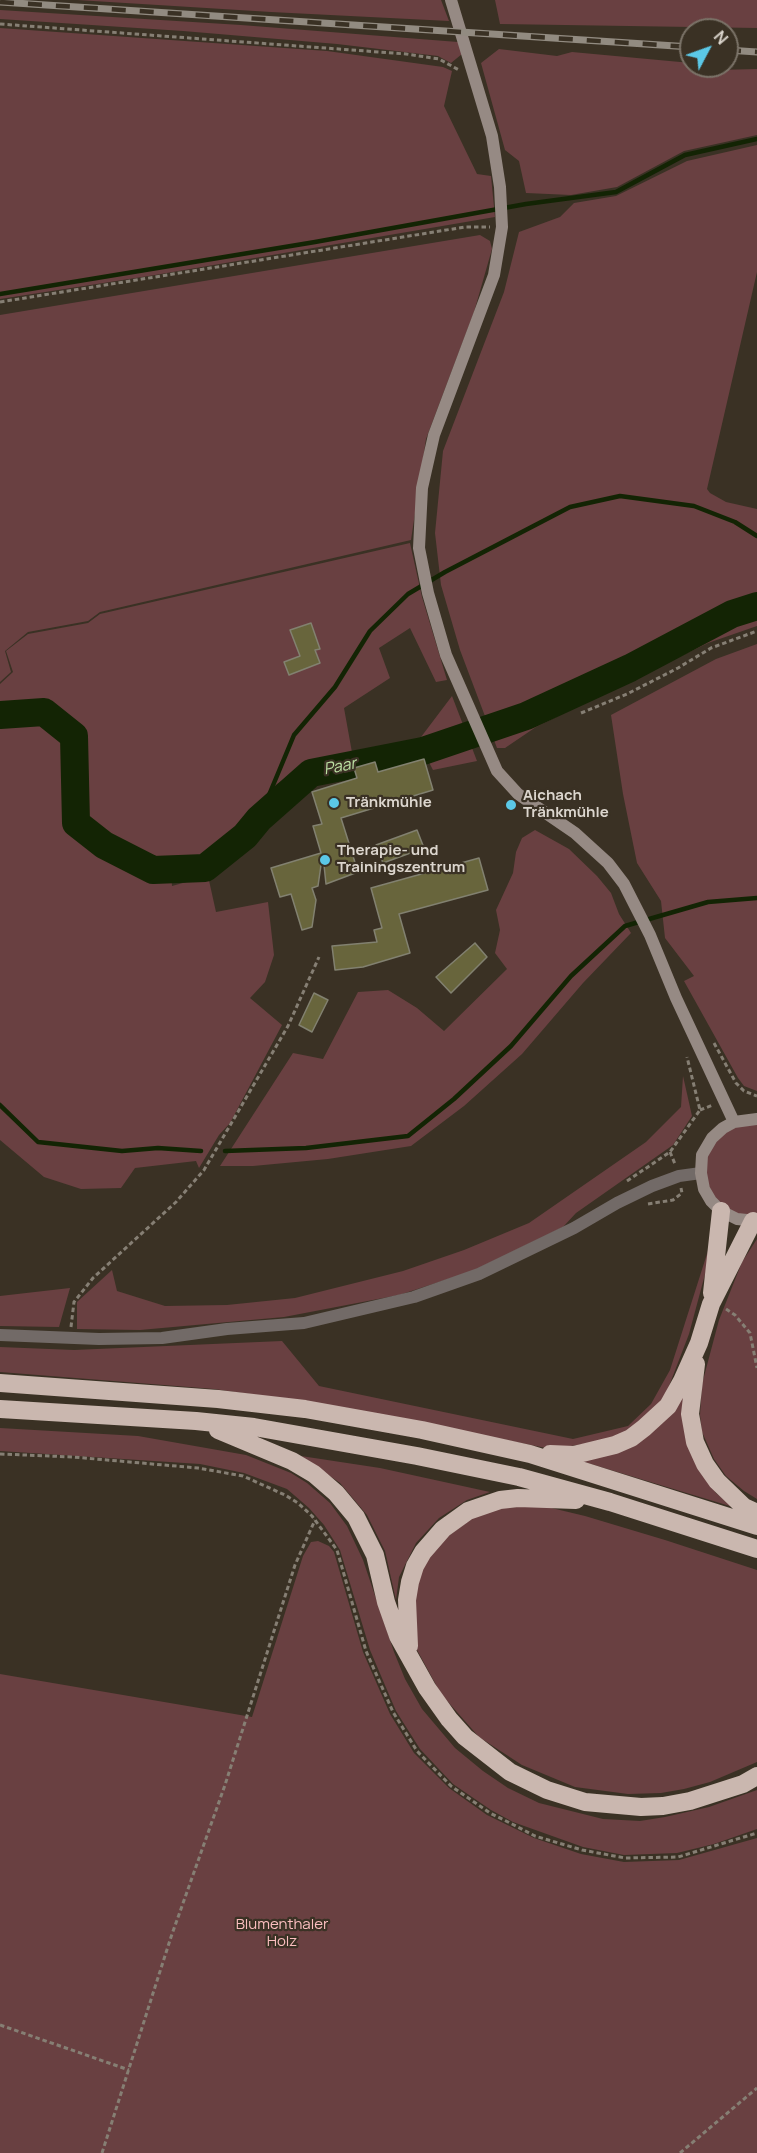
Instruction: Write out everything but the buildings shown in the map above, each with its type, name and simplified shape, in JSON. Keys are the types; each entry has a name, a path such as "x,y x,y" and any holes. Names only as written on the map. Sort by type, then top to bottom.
{"highway":[{"path":"711,1304 721,1211"},
{"path":"530,1454 574,1455 615,1445 631,1438 657,1418 668,1406 682,1382 699,1343 711,1304 755,1221"},
{"path":"699,1343 690,1414 695,1442 705,1464 717,1481 744,1507 757,1513"},
{"path":"0,1383 218,1399 305,1409 422,1430 530,1454 757,1526"},
{"path":"0,1409 196,1421 254,1427 417,1455 610,1502 757,1549"},
{"path":"196,1421 292,1461 314,1474 336,1493 356,1517 375,1555 386,1602 395,1628 435,1702 465,1737 510,1772 548,1790 585,1802 641,1807 690,1801 743,1784 757,1776"},
{"path":"410,1654 406,1600 415,1566 431,1541 454,1520 482,1505 518,1498 610,1502"}],"street":[{"path":"451,0 492,136 500,187 502,227 494,275 434,435 422,488 419,548 428,593 446,655 497,771 508,786 575,833 608,863 624,884 650,935 676,998 734,1122"},
{"path":"755,1221 737,1219 721,1211 704,1189 700,1173 702,1155 706,1146 723,1128 734,1122 757,1119"},
{"path":"0,1335 162,1338 227,1329 304,1323 414,1298 479,1274 574,1228 616,1203 652,1186 679,1176 700,1173"}],"path":[{"path":"0,24 406,54 439,59 476,79"},
{"path":"0,302 465,227 502,227"},
{"path":"581,713 637,689 711,648 757,631"},
{"path":"70,1337 74,1302 93,1278 168,1209 204,1170 288,1026 319,957"},
{"path":"744,1091 757,1096"},
{"path":"670,1152 700,1110"},
{"path":"711,1304 726,1309 743,1323 750,1333 757,1368"},
{"path":"0,1454 73,1457 198,1468 243,1476 298,1503 315,1520 337,1550 366,1651 393,1712 417,1751 433,1769 470,1800 535,1836 582,1850 625,1858 678,1857 757,1833"},
{"path":"102,2153 171,1937 225,1785 296,1565 315,1520"},
{"path":"0,2025 129,2070"},
{"path":"680,2153 757,2088"}],"green space":[{"path":"77,0 441,0 449,21 271,12"},
{"path":"495,0 757,0 757,28 739,28 739,18 679,18 679,27 500,24"},
{"path":"0,10 241,25 458,42 462,54 451,63 438,56 337,44 0,19"},
{"path":"0,28 327,51 443,67 452,71 444,106 477,174 491,176 495,217 0,299"},
{"path":"499,49 557,56 572,52 679,62 679,78 739,78 739,69 757,69 757,135 684,151 617,187 571,195 526,193 519,161 505,150 481,63"},
{"path":"757,145 757,272 707,489 726,502 757,509 757,626 708,643 536,727 505,748 497,748 460,650 441,585 435,533 443,451 504,292 519,232 560,217 574,203 616,196 687,161"},
{"path":"480,235 490,241 492,249 474,312 426,439 411,540 100,612 88,621 28,632 5,651 11,672 0,682 0,315"},
{"path":"410,543 422,597 447,680 436,682 410,628 379,648 390,678 344,708 353,758 314,762 277,784 203,856 171,872 172,886 208,876 216,912 268,902 274,955 265,982 250,998 282,1025 230,1123 219,1135 199,1168 196,1161 135,1168 121,1188 81,1189 44,1177 0,1140 0,684 13,672 6,651 28,634 88,623 100,614"},
{"path":"757,644 757,1091 744,1086 738,1078 684,981 694,976 665,938 661,901 637,863 623,794 611,715 716,659"},
{"path":"452,696 477,761 433,770 418,741"},
{"path":"535,830 569,849 597,876 611,893 619,914 631,933 583,983 522,1054 464,1106 411,1146 328,1159 253,1166 220,1166 293,1053 323,1059 358,992 388,990 417,1008 444,1031 507,969 495,953 500,930 496,910 513,873 516,852 522,838"},
{"path":"683,1076 692,1116 673,1145 576,1213 563,1227 473,1271 399,1295 284,1317 140,1330 77,1329 77,1302 112,1270 117,1291 165,1306 227,1305 295,1298 403,1271 464,1250 529,1223 646,1142 681,1107"},
{"path":"757,1119 757,1221 721,1211 701,1173 701,1164 723,1128"},
{"path":"713,1235 711,1252 689,1334 664,1399 642,1422 617,1439 551,1449 334,1406 214,1389 0,1372 0,1347 74,1350 282,1341 319,1386 573,1439 628,1426 651,1404 670,1370"},
{"path":"757,1239 757,1499 726,1476 714,1459 702,1432 700,1415 702,1384 719,1320 742,1262"},
{"path":"70,1288 59,1327 0,1326 0,1296"},
{"path":"686,1386 697,1466 716,1493 733,1507 581,1461 620,1451"},
{"path":"0,1428 138,1436 246,1455 291,1473 307,1483 330,1503 347,1526 363,1560 405,1679 422,1709 455,1748 483,1771 508,1788 539,1803 603,1819 640,1821 665,1817 709,1807 757,1790 757,1829 714,1844 677,1853 624,1855 583,1847 513,1822 453,1784 420,1749 396,1711 370,1650 340,1550 324,1525 287,1489 244,1473 200,1464 0,1451"},
{"path":"301,1456 380,1468 490,1492 467,1500 439,1518 416,1543 399,1577 396,1600 385,1551 367,1515 340,1483"},
{"path":"539,1505 585,1516 757,1570 757,1762 710,1782 661,1793 628,1794 575,1787 522,1765 479,1737 441,1694 417,1650 412,1600 420,1569 435,1546 483,1510"},
{"name":"Blumenthaler Holz","path":"318,1541 329,1546 334,1552 363,1652 390,1714 414,1753 449,1788 487,1815 534,1838 581,1854 624,1862 679,1860 757,1838 757,2153 0,2153 0,1674 252,1717 303,1556 311,1542"}],"waterway":[{"path":"0,294 315,242 526,204 616,192 685,155 757,139"},
{"path":"259,819 294,735 335,687 370,631 408,594 445,572 570,507 620,496 694,506 735,522 757,536"},
{"name":"Paar","path":"0,715 44,712 74,736 76,823 104,845 153,870 205,868 245,836 259,819 311,773 423,751 526,716 630,668 732,614 757,606"},
{"path":"225,1151 306,1148 408,1136 454,1099 511,1046 571,976 625,926 708,902 757,898"},
{"path":"0,1105 38,1142 122,1151 158,1148 201,1151"}],"railway":[{"path":"0,2 679,46"},
{"path":"739,51 757,52"}],"place":[{"name":"Tränkmühle","path":"334,803"},
{"name":"Aichach Tränkmühle","path":"511,805"},
{"name":"Therapie- und Trainingszentrum","path":"325,860"}]}
